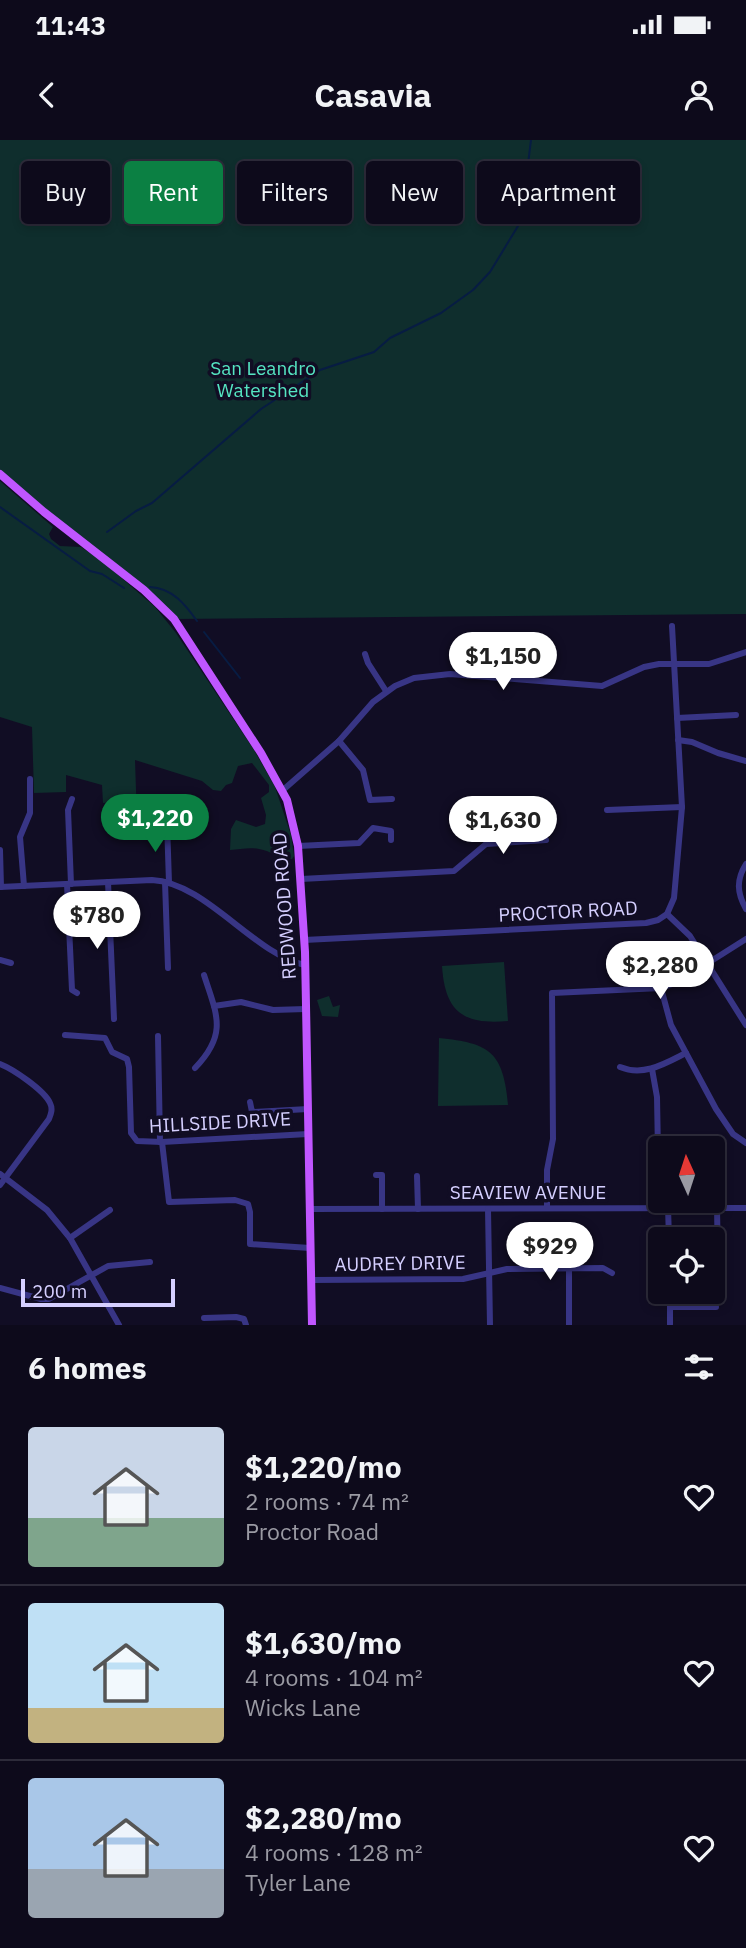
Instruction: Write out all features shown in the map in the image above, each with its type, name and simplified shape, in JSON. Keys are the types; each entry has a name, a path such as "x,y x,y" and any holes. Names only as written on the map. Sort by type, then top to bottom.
{"main road":[{"name":"REDWOOD ROAD","path":"0,474 144,590 174,619 283,790 292,816 301,879 312,1325"}],"street":[{"name":"PROCTOR ROAD","path":"304,940 646,923 667,914 674,898 682,807 672,625"},
{"path":"283,790 339,741 368,706 386,691 409,680 436,674 602,686 644,667 709,664 746,652"},
{"path":"365,654 386,691"},
{"path":"677,718 736,715"},
{"path":"678,740 692,742 746,761"},
{"path":"339,741 363,770 370,800"},
{"path":"24,886 20,837 30,813 30,779"},
{"path":"72,799 68,810 69,884 72,990 77,993"},
{"path":"360,800 392,799"},
{"path":"607,810 682,807"},
{"path":"164,818 167,822 168,968"},
{"path":"298,846 359,843 373,828 391,831 391,840"},
{"path":"301,879 454,871 486,844 545,840"},
{"path":"0,850 1,887 167,882 188,891 284,957 305,965"},
{"path":"746,864 741,873 738,891 746,909"},
{"path":"108,882 114,1019"},
{"path":"667,914 688,933 746,1025"},
{"path":"547,1208 547,1170 553,1139 552,993 661,988 678,982 746,939"},
{"path":"0,960 11,963"},
{"path":"195,1068 210,1052 217,1025 204,975"},
{"path":"661,988 667,1015 727,1128 746,1143"},
{"path":"214,1006 237,1002 273,1010 306,1009"},
{"name":"HILLSIDE DRIVE","path":"65,1035 105,1038 112,1052 127,1059 131,1133 134,1139 141,1142 308,1134"},
{"path":"158,1035 161,1142 169,1202 235,1200 248,1203 250,1244 310,1248"},
{"path":"620,1067 636,1071 652,1069 686,1053"},
{"path":"0,1064 14,1071 41,1093 51,1103 52,1108 49,1119 3,1176 0,1185"},
{"path":"652,1069 657,1097 658,1136"},
{"path":"250,1102 253,1112 307,1109"},
{"path":"376,1175 382,1175 382,1209"},
{"path":"3,1176 47,1210 70,1238 119,1325"},
{"path":"417,1176 418,1209"},
{"name":"SEAVIEW AVENUE","path":"310,1209 648,1208"},
{"name":"SEAVIEW AVENUE","path":"725,1208 746,1208"},
{"path":"488,1209 490,1325"},
{"path":"70,1238 110,1210"},
{"path":"0,1288 49,1299 108,1266 150,1262"},
{"path":"569,1268 569,1325"},
{"name":"AUDREY DRIVE","path":"311,1280 463,1279 507,1269 603,1268 612,1273"},
{"path":"670,1324 670,1307 716,1307"},
{"path":"204,1318 244,1318 246,1325"}],"green space":[{"name":"San Leandro Watershed","path":"0,140 746,140 746,614 174,619 0,474"},
{"path":"0,481 53,527 49,534 51,539 60,546 81,547 102,561 155,607 176,633 254,750 275,787 291,835 294,856 292,859 256,848 230,850 231,829 236,820 256,827 265,824 266,815 261,798 269,792 269,785 252,763 238,766 232,783 221,791 213,790 202,781 135,760 137,820 120,820 120,802 103,803 102,785 66,775 66,792 34,793 32,727 0,717"},
{"path":"504,962 508,1021 479,1021 459,1012 452,1005 447,995 442,966"},
{"path":"329,996 333,1007 340,1005 338,1017 322,1016 317,1000"},
{"path":"439,1038 471,1043 491,1054 502,1073 508,1105 438,1106"}],"waterway":[{"path":"107,532 152,503 261,409 320,370 374,352 390,338 441,313 473,290 490,272 518,226 531,140"},
{"path":"0,507 90,571 102,574 124,588"},
{"path":"150,587 171,594 183,603 197,621"},
{"path":"204,632 240,678"}]}
